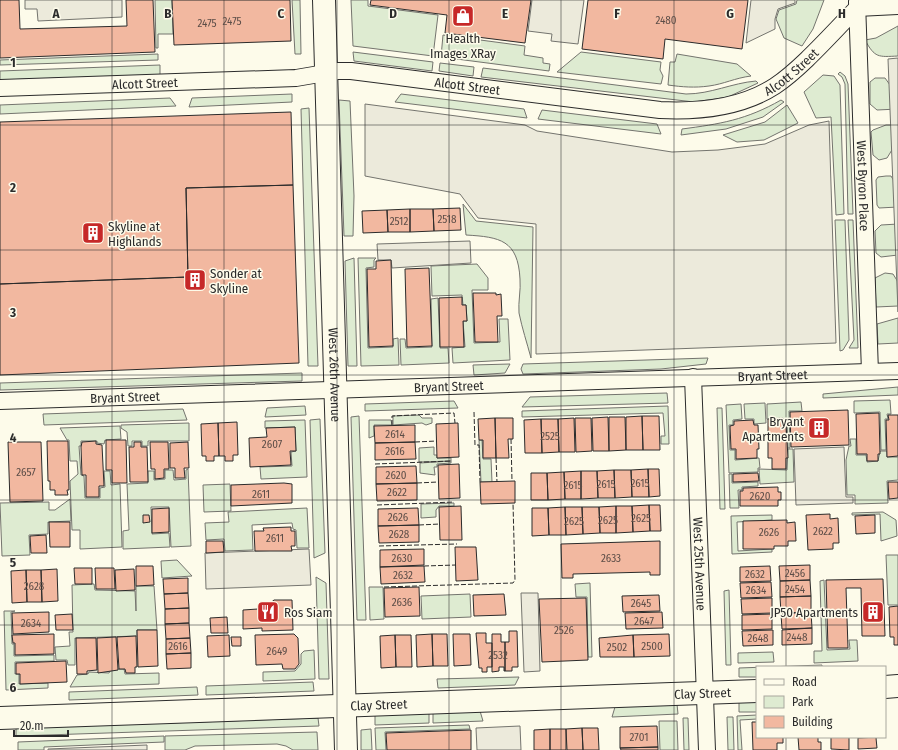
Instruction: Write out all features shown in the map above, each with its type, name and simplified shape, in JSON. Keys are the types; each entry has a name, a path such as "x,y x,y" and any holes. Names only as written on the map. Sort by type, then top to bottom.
{"street":[{"name":"West 26th Avenue","path":"324,0 346,750"},
{"name":"Alcott Street","path":"0,88 296,78 327,73 355,71 660,110 701,111 732,104 760,94 774,86 787,77 857,4"},
{"path":"857,4 898,6"},
{"name":"West Byron Place","path":"857,4 870,372"},
{"name":"Bryant Street","path":"0,401 898,370"},
{"name":"West 25th Avenue","path":"693,378 707,750"},
{"path":"886,687 898,686"},
{"name":"Clay Street","path":"0,718 756,691"}],"green space":[{"path":"155,0 172,0 173,34 158,34 158,48 156,48"},
{"path":"292,0 300,0 301,54 295,54"},
{"path":"351,0 368,0 368,6 438,15 433,56 353,46"},
{"path":"797,0 824,0 813,29 802,46 784,38 776,19 779,10 796,4"},
{"path":"898,26 898,56 878,55 872,50 865,40 876,38"},
{"path":"443,35 525,46 524,55 543,58 543,63 550,64 549,71 441,57"},
{"path":"353,52 433,62 432,71 354,61"},
{"path":"581,52 661,62 660,70 663,76 661,84 557,72"},
{"path":"158,54 158,60 0,65 0,60"},
{"path":"677,54 737,64 751,76 704,87 668,85 670,62 675,62"},
{"path":"440,63 474,67 473,76 439,71"},
{"path":"160,65 160,75 0,80 0,71"},
{"path":"483,68 686,94 695,94 747,82 756,81 758,83 728,97 694,102 481,77"},
{"path":"840,72 845,76 848,84 853,214 848,214 845,84 842,77 838,74"},
{"path":"823,75 834,76 840,85 844,214 836,215 831,117 816,118 804,92"},
{"path":"875,78 885,78 898,96 898,109 877,110 870,104 870,82"},
{"path":"292,94 292,102 189,107 192,98"},
{"path":"401,94 524,109 527,118 395,102"},
{"path":"170,98 176,106 0,114 0,105"},
{"path":"339,100 350,101 354,196 353,236 344,236"},
{"path":"781,100 784,102 763,117 726,129 681,135 682,129 709,125 744,117"},
{"path":"787,105 798,123 764,140 737,142 723,135 765,122"},
{"path":"309,108 318,366 308,366 301,109"},
{"path":"542,110 657,124 661,134 538,119"},
{"path":"886,125 898,125 898,140 887,158 879,160 873,155 871,132"},
{"path":"891,176 898,188 898,207 879,208 877,205 876,180 878,177"},
{"path":"463,204 476,221 533,227 531,358 519,313 520,279 516,256 511,248 498,240 488,237 466,235"},
{"path":"835,220 845,220 849,340 843,350 840,351"},
{"path":"848,220 853,220 858,348 849,348 854,340"},
{"path":"898,224 898,255 881,257 876,253 875,231 881,225"},
{"path":"354,258 357,366 348,366 345,261"},
{"path":"358,258 376,258 374,260 374,267 366,268 368,348 393,347 393,339 398,338 399,365 361,366"},
{"path":"477,264 488,278 488,290 472,290 474,343 500,342 499,319 508,319 510,360 453,363 452,348 465,347 463,321 467,321 466,305 463,305 462,295 432,296 431,266"},
{"path":"885,273 893,274 898,282 898,306 876,307 875,278"},
{"path":"438,298 440,348 448,348 449,363 401,365 400,339 405,339 406,348 432,347 431,299"},
{"path":"898,318 898,343 878,344 877,324"},
{"path":"708,358 706,364 661,369 523,374 521,369 523,364"},
{"path":"510,364 505,373 474,375 473,365"},
{"path":"302,373 302,381 0,390 0,383"},
{"path":"898,387 898,395 823,398 823,394"},
{"path":"667,393 668,403 522,407 530,397"},
{"path":"890,400 891,414 887,414 888,419 885,419 886,450 881,450 880,412 854,413 854,401"},
{"path":"454,401 458,408 365,411 365,404"},
{"path":"801,402 802,411 789,411 790,448 788,448 787,422 784,422 783,418 767,419 767,404"},
{"path":"765,403 766,423 754,424 754,419 745,419 744,404"},
{"path":"741,404 742,419 733,420 733,425 729,425 730,450 735,450 735,460 759,458 760,468 758,468 758,472 729,473 726,405"},
{"path":"305,406 306,415 265,417 267,408"},
{"path":"668,406 669,444 661,444 661,436 665,436 663,413 522,417 522,411"},
{"path":"717,408 722,408 725,509 720,509"},
{"path":"183,409 187,420 44,425 43,414"},
{"path":"419,415 422,418 432,418 432,423 426,425 422,423 393,425 393,416"},
{"path":"359,416 366,620 357,620 351,417"},
{"path":"320,419 325,553 314,558 310,420"},
{"path":"305,420 307,477 261,479 260,467 292,466 291,452 296,451 295,427 265,428 265,421"},
{"path":"369,420 391,420 392,425 374,425 374,436 369,438"},
{"path":"189,423 189,441 148,441 148,446 142,446 142,441 132,441 132,446 128,446 127,432 121,428 121,425"},
{"path":"120,426 121,439 105,440 104,444 97,443 97,441 81,441 81,446 79,446 81,475 84,476 85,498 100,498 100,488 105,487 104,471 110,471 111,485 120,484 122,547 80,549 80,530 72,530 70,481 78,474 77,461 70,461 69,440 67,440 60,428"},
{"path":"850,439 856,439 856,455 866,455 867,462 878,461 880,451 887,451 887,457 898,457 898,480 887,481 888,503 855,504 855,495 847,495 846,460 849,446 851,446"},
{"path":"479,440 482,440 483,459 491,459 492,482 481,482"},
{"path":"434,447 434,455 437,455 437,458 451,458 451,461 419,462 419,448"},
{"path":"788,449 793,449 794,482 760,484 759,469 787,470"},
{"path":"451,461 451,463 437,464 437,467 434,467 435,475 420,473 420,463"},
{"path":"188,469 191,546 171,547 169,507 151,507 152,534 169,533 170,547 123,549 123,531 129,530 127,484 148,483 148,471 154,471 154,480 165,479 165,470 173,470 174,480 186,479 186,470"},
{"path":"729,474 732,474 732,483 758,482 758,486 742,487 742,490 738,490 739,508 730,508"},
{"path":"230,484 231,511 204,512 203,485"},
{"path":"70,499 71,521 48,522 48,534 29,535 30,555 2,556 0,503 49,502 49,510 55,510"},
{"path":"454,503 454,506 439,506 436,510 436,517 421,518 421,504"},
{"path":"307,508 309,548 297,548 296,530 293,529 292,523 252,525 253,550 225,551 224,539 206,540 205,523 229,522 228,512"},
{"path":"883,512 896,520 897,536 881,541 880,514 852,515 852,513"},
{"path":"772,515 772,520 737,522 738,551 772,549 772,552 732,554 731,516"},
{"path":"886,555 898,555 898,605 888,605"},
{"path":"177,560 192,576 162,578 161,561"},
{"path":"316,577 326,583 329,679 319,679"},
{"path":"824,580 827,650 850,649 849,640 857,640 858,661 814,663 814,651 822,651 820,581"},
{"path":"590,583 592,657 588,657 587,597 576,597 575,584"},
{"path":"94,584 95,590 135,591 136,611 136,586 154,586 157,630 137,630 137,636 75,638 75,665 68,665 67,660 56,660 55,647 70,646 69,632 73,632 72,585"},
{"path":"369,587 383,587 384,619 370,620"},
{"path":"729,590 731,665 726,665 724,591"},
{"path":"470,594 471,617 422,619 421,596"},
{"path":"4,611 15,611 11,612 14,656 54,655 54,661 15,662 15,674 19,674 19,684 48,683 48,688 6,690"},
{"path":"314,650 315,679 263,681 263,672 295,671 301,664 301,654 304,651"},
{"path":"773,652 774,662 738,663 738,653"},
{"path":"822,665 822,666 794,666"},
{"path":"756,667 756,677 739,677 739,668"},
{"path":"124,669 125,674 159,673 159,684 70,687 77,675 88,674 89,672 109,673 110,671"},
{"path":"519,677 515,685 438,688 437,679"},
{"path":"313,682 314,691 206,695 206,686"},
{"path":"197,687 198,695 69,700 69,692"},
{"path":"739,702 756,702 756,712 739,712"},
{"path":"677,704 678,714 612,717 615,707"},
{"path":"480,711 483,721 433,723 433,713"},
{"path":"429,713 429,723 375,725 375,715"},
{"path":"756,715 756,719 740,720 742,750 738,750 737,716"},
{"path":"727,717 733,717 734,750 728,750"},
{"path":"318,718 319,726 16,736 16,728"},
{"path":"683,718 688,718 689,750 684,750"},
{"path":"659,721 677,721 678,750 660,750"},
{"path":"469,725 470,729 385,732 386,750 376,750 375,728"},
{"path":"371,729 372,750 361,750 361,730"},
{"path":"317,732 318,750 293,750 286,746 277,744 195,746 185,750 165,750 165,736"},
{"path":"164,736 164,742 44,747 44,750 18,750 18,742"}],"shaded area":[{"path":"25,0 122,0 122,17 38,21 37,9 25,9"},
{"path":"532,0 584,0 578,44 551,41 552,34 528,31"},
{"path":"751,0 795,0 795,3 778,9 775,19 775,29 746,43"},
{"path":"898,58 898,312 888,59"},
{"path":"365,104 525,125 537,131 672,152 718,150 765,144 809,125 829,121 836,343 536,354 536,224 478,218 460,194 365,176"},
{"path":"470,241 471,263 392,268 391,260 378,260 377,244"},
{"path":"844,447 846,497 853,497 853,503 796,505 794,449"},
{"path":"309,549 311,585 206,589 205,553"},
{"path":"521,593 538,593 540,671 524,672"},
{"path":"520,726 521,750 477,750 476,728"},
{"path":"147,745 147,750 48,750 48,749"}],"building":[{"path":"0,0 19,0 20,29 127,26 126,0 153,0 155,52 0,58"},
{"path":"172,0 290,0 291,41 174,45"},
{"path":"371,0 531,0 525,43 445,33 447,15 370,5"},
{"path":"588,0 748,0 742,49 665,39 663,59 582,49"},
{"name":"Skyline at Highlands","path":"291,112 293,185 186,188 188,277 0,284 0,122"},
{"name":"Sonder at Skyline","path":"293,185 299,363 0,375 0,284 188,277 186,188"},
{"path":"460,208 461,230 434,231 433,209"},
{"path":"410,209 410,232 388,232 387,210"},
{"path":"410,209 433,209 434,231 410,232"},
{"path":"387,210 388,232 363,233 362,211"},
{"path":"391,260 393,346 369,347 367,269 376,269 376,261"},
{"path":"429,268 432,346 407,347 405,269"},
{"path":"473,293 501,294 502,316 497,316 498,342 475,342"},
{"path":"462,297 462,305 466,305 467,321 463,321 464,347 440,347 439,298"},
{"name":"Bryant Apartments","path":"848,410 849,445 791,447 790,412"},
{"path":"879,413 880,454 878,454 878,461 867,461 867,454 857,454 856,414"},
{"path":"888,415 898,415 898,456 887,457 886,420 889,420"},
{"path":"642,416 643,450 626,450 626,417"},
{"path":"642,416 659,416 660,450 643,450"},
{"path":"608,417 609,451 593,451 592,418"},
{"path":"609,417 625,417 626,450 609,451"},
{"path":"495,418 496,458 483,458 483,440 479,440 478,419"},
{"path":"495,418 513,418 513,439 508,439 509,458 496,458"},
{"path":"574,418 575,452 559,452 558,419"},
{"path":"575,418 591,418 592,451 576,452"},
{"path":"541,419 542,453 525,453 524,420"},
{"path":"541,419 558,419 559,452 542,453"},
{"path":"768,419 783,419 783,423 786,423 788,458 786,458 786,469 772,469 772,458 768,458"},
{"path":"753,420 754,425 758,425 759,449 757,449 757,458 736,459 736,449 731,449 730,426 734,425 734,421"},
{"path":"237,422 238,455 233,455 233,461 225,461 225,456 219,456 218,423"},
{"path":"218,423 219,456 214,456 214,461 206,461 206,456 202,456 201,424"},
{"path":"458,423 459,457 437,458 436,424"},
{"path":"415,425 415,442 375,443 374,426"},
{"path":"295,427 296,451 290,451 291,465 250,467 249,438 267,437 266,428"},
{"path":"106,440 126,440 127,483 112,483 112,470 106,470"},
{"path":"47,441 68,441 68,495 55,495 55,490 50,490 50,481 48,481"},
{"path":"96,441 96,444 102,445 104,486 99,486 99,497 86,497 86,475 82,475 81,447 82,442"},
{"path":"8,442 41,442 43,501 10,502"},
{"path":"134,442 141,442 141,447 147,447 148,482 130,482 129,447 134,447"},
{"path":"150,442 168,442 169,469 164,469 164,478 155,479 155,469 151,469"},
{"path":"188,442 189,468 184,468 185,478 175,478 175,468 170,468 170,443"},
{"path":"415,442 416,459 375,460 375,443"},
{"path":"459,464 460,498 439,499 438,465"},
{"path":"416,466 417,483 376,484 376,467"},
{"path":"648,469 659,469 660,496 649,497"},
{"path":"648,469 649,497 632,497 631,470"},
{"path":"614,470 631,470 632,497 615,498"},
{"path":"614,470 615,498 598,498 597,471"},
{"path":"581,471 597,471 598,498 581,499"},
{"path":"581,471 581,499 565,499 564,472"},
{"path":"564,472 565,499 548,500 547,473"},
{"path":"531,473 547,473 548,500 531,500"},
{"path":"758,473 759,481 733,482 733,474"},
{"path":"515,481 515,503 481,504 480,482"},
{"path":"888,482 898,482 898,498 889,499"},
{"path":"417,483 417,500 377,501 376,484"},
{"path":"292,484 292,503 231,506 231,485"},
{"path":"778,487 778,492 781,492 781,500 778,500 778,506 740,506 740,491 743,491 743,488"},
{"path":"649,505 660,505 661,531 650,531"},
{"path":"649,505 650,531 633,532 632,506"},
{"path":"461,506 462,540 440,540 439,507"},
{"path":"616,506 632,506 633,532 616,533"},
{"path":"616,506 616,533 600,533 599,507"},
{"path":"565,507 582,507 583,534 566,535"},
{"path":"565,507 566,535 549,535 548,508"},
{"path":"582,507 599,507 600,533 583,534"},
{"path":"169,508 169,532 152,533 152,509"},
{"path":"418,508 419,525 378,526 378,509"},
{"path":"532,508 548,508 549,535 532,536"},
{"path":"830,514 830,519 838,518 839,543 833,543 833,549 808,550 806,515"},
{"path":"143,515 149,515 150,522 143,523"},
{"path":"875,515 875,533 856,534 855,516"},
{"path":"787,520 787,523 795,522 796,541 788,541 788,546 774,546 774,549 743,549 743,521"},
{"path":"49,522 70,522 70,547 50,547"},
{"path":"419,525 419,542 379,543 378,526"},
{"path":"291,527 291,531 295,531 295,546 291,546 292,551 255,551 254,531 264,531 263,528"},
{"path":"46,535 47,553 31,553 30,536"},
{"path":"206,541 223,541 224,552 206,553"},
{"path":"660,541 660,575 650,575 650,572 573,574 573,578 562,578 561,544"},
{"path":"455,547 476,547 478,580 456,581"},
{"path":"424,549 424,565 380,567 380,550"},
{"path":"810,565 810,580 780,581 779,566"},
{"path":"136,566 153,566 154,585 136,586"},
{"path":"424,566 425,582 381,584 380,567"},
{"path":"770,566 771,581 740,582 740,567"},
{"path":"74,568 92,568 92,584 75,584"},
{"path":"95,568 114,568 115,589 96,589"},
{"path":"57,569 58,601 42,602 41,570"},
{"path":"134,569 135,590 116,591 115,570"},
{"path":"26,570 27,602 12,603 11,571"},
{"path":"26,570 41,570 42,602 27,602"},
{"path":"188,578 188,593 164,594 163,579"},
{"name":"JP50 Apartments","path":"883,579 885,636 862,636 861,588 846,588 848,648 828,648 826,580"},
{"path":"810,580 811,596 780,597 780,581"},
{"path":"771,582 772,597 741,598 740,583"},
{"path":"419,587 420,616 385,617 384,588"},
{"path":"188,593 189,608 165,609 164,594"},
{"path":"504,594 506,615 474,616 473,595"},
{"path":"659,595 660,611 623,612 622,596"},
{"path":"811,596 811,612 781,613 780,597"},
{"path":"586,598 588,660 542,662 539,599"},
{"path":"772,598 772,613 742,614 741,599"},
{"path":"274,600 292,600 293,630 262,631 262,628 243,629 243,610 258,609 258,606 268,605"},
{"path":"898,606 898,645 894,645 894,637 890,637 889,607"},
{"path":"189,608 189,623 165,624 165,609"},
{"path":"49,612 49,632 13,634 12,613"},
{"path":"662,612 663,628 626,629 625,613"},
{"path":"811,612 812,628 782,629 781,614"},
{"path":"72,614 73,630 56,630 55,615"},
{"path":"772,614 772,629 742,630 742,615"},
{"path":"227,617 228,633 211,633 210,618"},
{"path":"189,623 190,638 166,639 165,624"},
{"path":"812,628 812,644 782,645 782,630"},
{"path":"137,630 157,630 158,666 138,667"},
{"path":"773,630 773,645 743,646 742,631"},
{"path":"509,631 517,631 518,667 512,667 512,671 505,671 505,642 509,642"},
{"path":"476,633 486,633 486,643 492,643 492,667 487,667 487,672 482,672 482,668 479,668"},
{"path":"54,634 54,654 15,655 15,643 13,643 12,635"},
{"path":"294,634 298,638 299,664 295,669 283,669 282,664 256,665 255,635"},
{"path":"432,634 433,666 417,667 416,635"},
{"path":"432,634 447,634 448,666 433,666"},
{"path":"453,634 470,634 471,665 454,666"},
{"path":"492,634 501,634 501,642 505,642 505,671 504,667 499,667 499,671 492,672"},
{"path":"669,634 670,656 634,657 633,635"},
{"path":"229,635 230,656 208,657 207,636"},
{"path":"395,635 396,667 381,668 380,636"},
{"path":"395,635 411,635 412,667 396,667"},
{"path":"633,635 634,657 600,657 599,638"},
{"path":"136,636 137,667 135,667 135,673 126,673 125,669 119,669 117,637"},
{"path":"116,637 118,670 98,673 97,638"},
{"path":"231,637 241,637 241,646 232,646"},
{"path":"76,638 96,638 97,670 87,671 87,674 77,674"},
{"path":"190,638 191,653 166,654 166,639"},
{"path":"191,653 191,668 167,669 166,654"},
{"path":"66,661 67,682 20,684 20,674 16,674 16,663"},
{"path":"752,722 756,722 756,738 783,738 783,743 777,743 777,750 753,750"},
{"path":"657,726 658,747 620,748 620,727"},
{"path":"582,728 598,728 599,750 583,750"},
{"path":"582,728 583,750 567,750 566,729"},
{"path":"550,729 566,729 566,750 550,750"},
{"path":"550,729 550,750 534,750 534,730"},
{"path":"471,730 471,750 387,750 386,733"},
{"path":"798,738 818,738 818,742 821,742 821,750 799,750"},
{"path":"831,738 849,738 849,750 831,749"},
{"path":"858,738 876,738 877,748 858,749"},
{"path":"658,747 658,750 621,750 620,748"}],"fence":[{"path":"474,412 475,445 479,445 480,482"},
{"path":"392,425 392,416 454,413 455,423"},
{"path":"511,439 512,481"},
{"path":"415,442 437,441"},
{"path":"496,458 497,482"},
{"path":"375,464 452,461"},
{"path":"417,483 438,482"},
{"path":"377,505 454,502"},
{"path":"384,587 513,583 515,580 513,503"},
{"path":"419,525 440,524"},
{"path":"379,546 457,544"},
{"path":"424,566 456,565"}],"place":[{"name":"Health Images XRay","path":"463,16"},
{"name":"Skyline at Highlands","path":"93,233"},
{"name":"Sonder at Skyline","path":"195,280"},
{"name":"Bryant Apartments","path":"819,428"},
{"name":"Ros Siam","path":"268,612"},
{"name":"JP50 Apartments","path":"873,612"}]}
